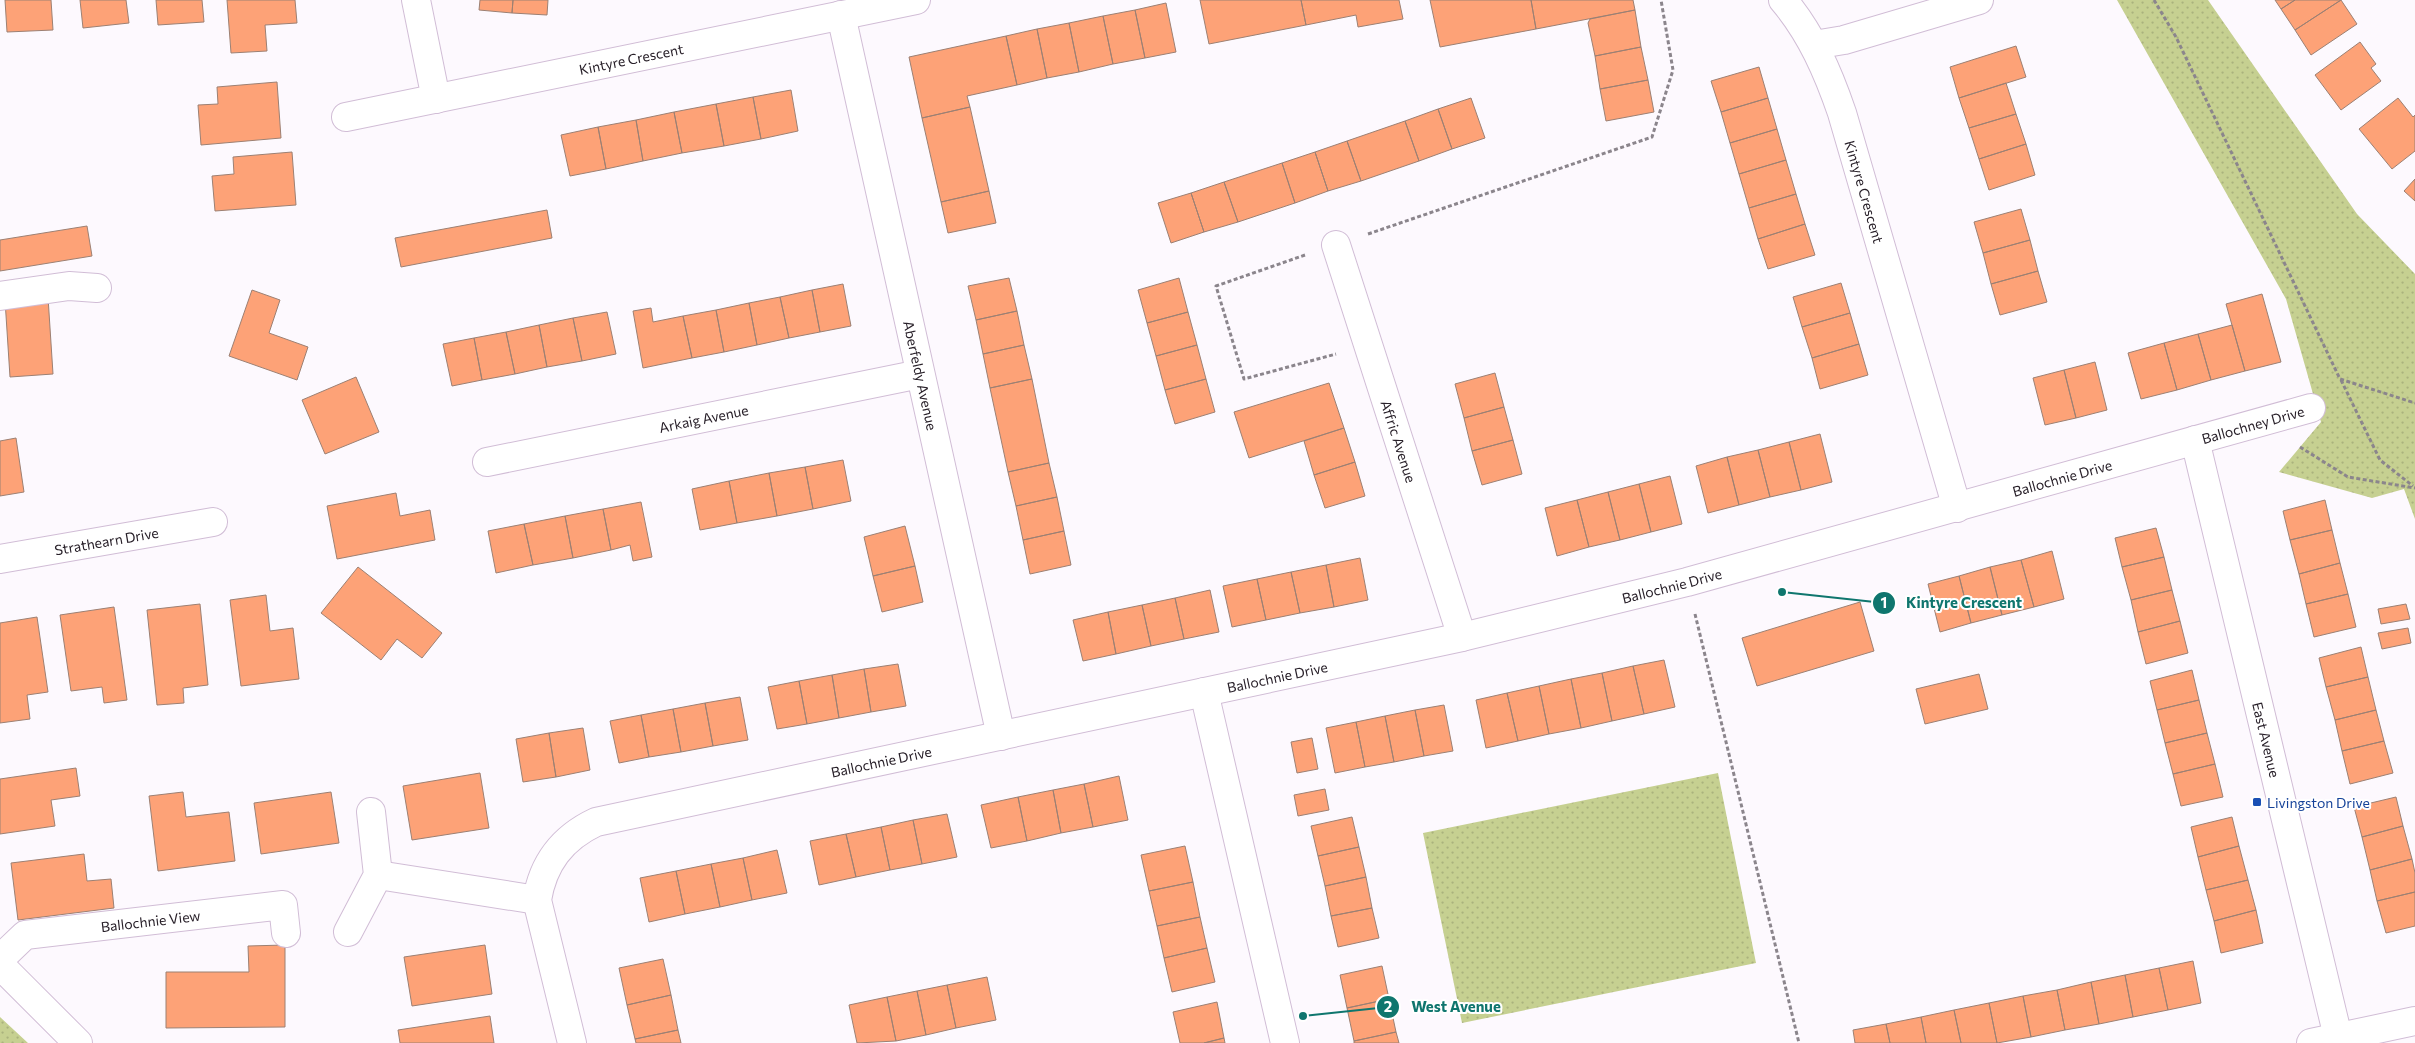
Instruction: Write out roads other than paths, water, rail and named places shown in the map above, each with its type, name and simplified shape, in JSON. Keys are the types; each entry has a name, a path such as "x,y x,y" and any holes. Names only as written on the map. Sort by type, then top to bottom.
{"street":[{"path":"416,0 436,98"},
{"name":"Kintyre Crescent","path":"346,117 916,0"},
{"name":"Kintyre Crescent","path":"1783,0 1814,45 1830,78 1842,113 1957,508"},
{"path":"1814,45 1844,40 1979,0"},
{"name":"Aberfeldy Avenue","path":"841,15 1001,736"},
{"name":"Affric Avenue","path":"1336,245 1462,637"},
{"path":"0,296 69,286 97,288"},
{"name":"Arkaig Avenue","path":"487,462 920,374"},
{"name":"Ballochney Drive","path":"2195,440 2311,408"},
{"name":"Ballochnie Drive","path":"572,1043 537,900 540,883 556,852 567,839 581,829 596,822 1462,637 1687,582 2195,440"},
{"name":"East Avenue","path":"2195,440 2338,1037"},
{"name":"Strathearn Drive","path":"0,559 212,522"},
{"path":"1204,692 1285,1043"},
{"path":"348,932 378,875 370,812"},
{"path":"378,875 537,900"},
{"name":"Ballochnie View","path":"0,959 25,935 282,905 286,933"},
{"path":"0,965 78,1043"},
{"path":"2311,1043 2415,1021"}],"place":[{"name":"Kintyre Crescent","path":"1782,592"},
{"name":"Livingston Drive","path":"2257,802"},
{"name":"West Avenue","path":"1303,1016"}]}
